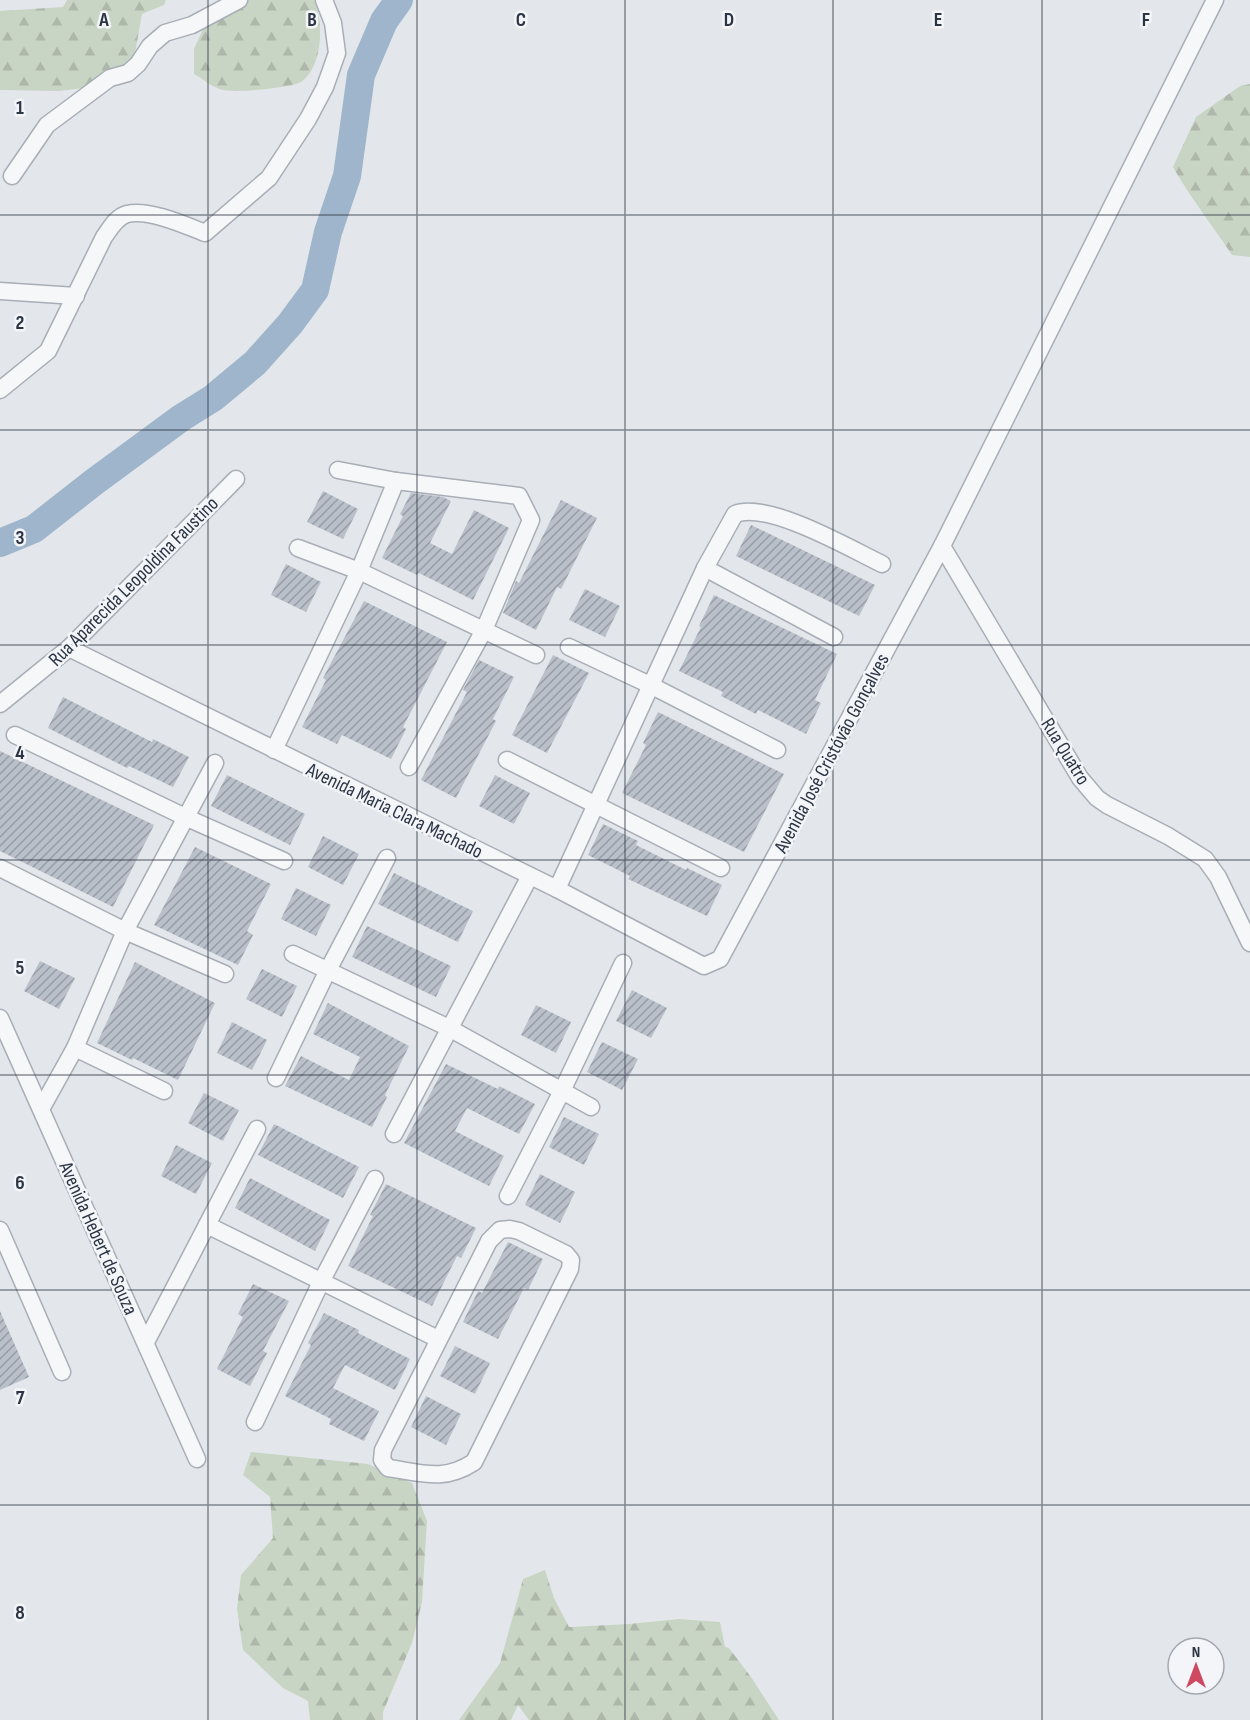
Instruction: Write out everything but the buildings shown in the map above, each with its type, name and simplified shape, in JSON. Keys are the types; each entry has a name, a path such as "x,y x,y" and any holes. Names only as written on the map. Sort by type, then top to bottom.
{"street":[{"path":"12,176 47,125 110,78 128,73 138,64 150,46 165,33 192,25 239,0"},
{"path":"0,390 48,351 104,237 114,222 126,214 145,214 170,220 205,233 269,178 308,119 325,87 337,53 333,23 324,0"},
{"name":"Avenida José Cristóvão Gonçalves","path":"720,959 942,546 1215,0"},
{"path":"0,291 76,296"},
{"path":"338,470 396,481 519,496 531,520 484,630 409,767"},
{"name":"Rua Aparecida Leopoldina Faustino","path":"0,704 69,648 236,479"},
{"path":"274,750 359,571 396,481"},
{"path":"556,889 705,568 735,514 744,511 784,517 882,564"},
{"name":"Rua Quatro","path":"942,546 1080,778 1097,798 1107,805 1168,836 1205,859 1218,877 1250,943"},
{"path":"298,549 359,571 536,655"},
{"path":"705,568 834,637"},
{"path":"569,646 777,750"},
{"name":"Avenida Maria Clara Machado","path":"69,648 556,889 704,966 720,959"},
{"path":"15,735 284,861"},
{"path":"507,760 721,868"},
{"path":"41,1109 75,1048 125,931 215,763"},
{"path":"276,1078 327,972 387,858"},
{"path":"0,868 125,931 225,974"},
{"path":"394,1134 530,876"},
{"path":"293,954 449,1028 591,1107"},
{"path":"508,1196 562,1091 623,963"},
{"name":"Avenida Hebert de Souza","path":"0,1018 197,1459"},
{"path":"75,1048 164,1091"},
{"path":"146,1342 257,1129"},
{"path":"255,1422 321,1282 375,1179"},
{"path":"207,1225 438,1339"},
{"path":"0,1230 62,1372"},
{"path":"500,1230 519,1231 566,1254 571,1260 570,1269 474,1462 461,1471 443,1476 388,1468 382,1460 383,1450 438,1339 489,1241 500,1230"}],"green space":[{"path":"67,0 166,0 164,5 142,14 132,70 84,88 59,91 0,90 0,11 63,7"},
{"path":"227,0 314,0 319,20 320,44 314,66 301,82 275,88 229,91 219,89 194,74 194,49 204,27"},
{"path":"1250,84 1250,257 1232,255 1173,167 1196,117 1240,86"},
{"path":"251,1452 368,1464 412,1483 427,1521 422,1602 412,1643 383,1712 383,1720 310,1720 308,1701 283,1688 243,1650 237,1609 241,1575 273,1538 270,1497 243,1475"},
{"path":"545,1570 554,1598 569,1627 679,1619 720,1622 725,1647 729,1648 751,1677 779,1720 529,1720 518,1705 511,1720 459,1720 500,1663 523,1579"}],"waterway":[{"path":"0,543 34,529 181,418 213,398 255,363 290,324 315,290 328,232 347,176 361,75 384,21 399,0"}]}
